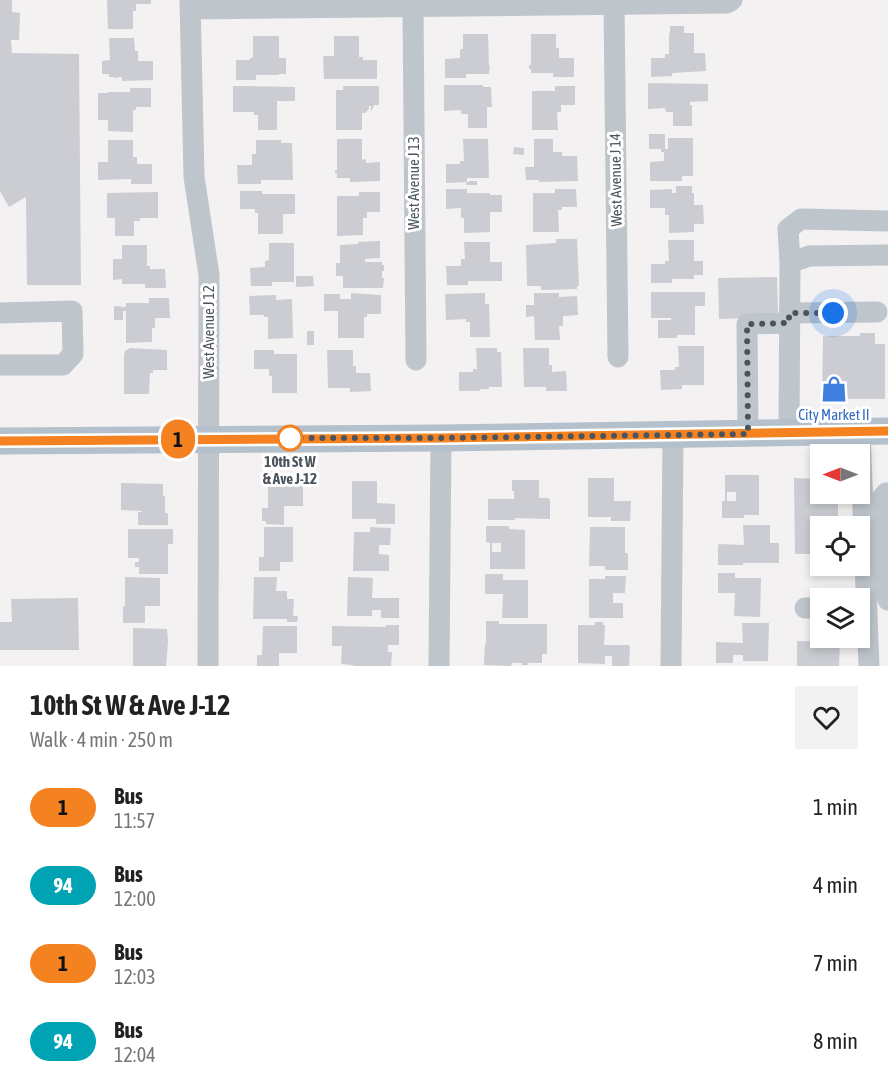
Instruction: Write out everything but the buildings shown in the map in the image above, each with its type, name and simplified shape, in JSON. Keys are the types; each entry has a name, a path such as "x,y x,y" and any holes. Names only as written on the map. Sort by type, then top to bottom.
{"main road":[{"path":"0,441 441,438 888,431"}],"street":[{"path":"190,5 413,6 728,3 732,0"},
{"name":"West Avenue J 14","path":"614,4 618,357"},
{"name":"West Avenue J 12","path":"190,5 194,177 209,275 208,666"},
{"name":"West Avenue J 13","path":"413,6 416,360"},
{"path":"789,433 790,263 788,229 801,219 888,221"},
{"path":"790,263 809,256 888,255"},
{"path":"0,313 72,312 73,354 63,365 0,365"},
{"path":"748,434 747,324 789,318 877,312"},
{"path":"860,432 863,588"},
{"path":"671,666 673,435"},
{"path":"438,666 441,438"},
{"path":"888,493 882,498 880,517 880,573 888,600"},
{"path":"870,608 888,607"},
{"path":"867,648 869,666"}],"bus line":[{"name":"1","path":"0,441 441,438 888,431"}],"place":[{"name":"City Market II","path":"834,389"},
{"name":"10th St W & Ave J-12","path":"290,438"}],"route":[{"path":"290,438 748,434 747,324 789,323 789,313 833,313"}]}
